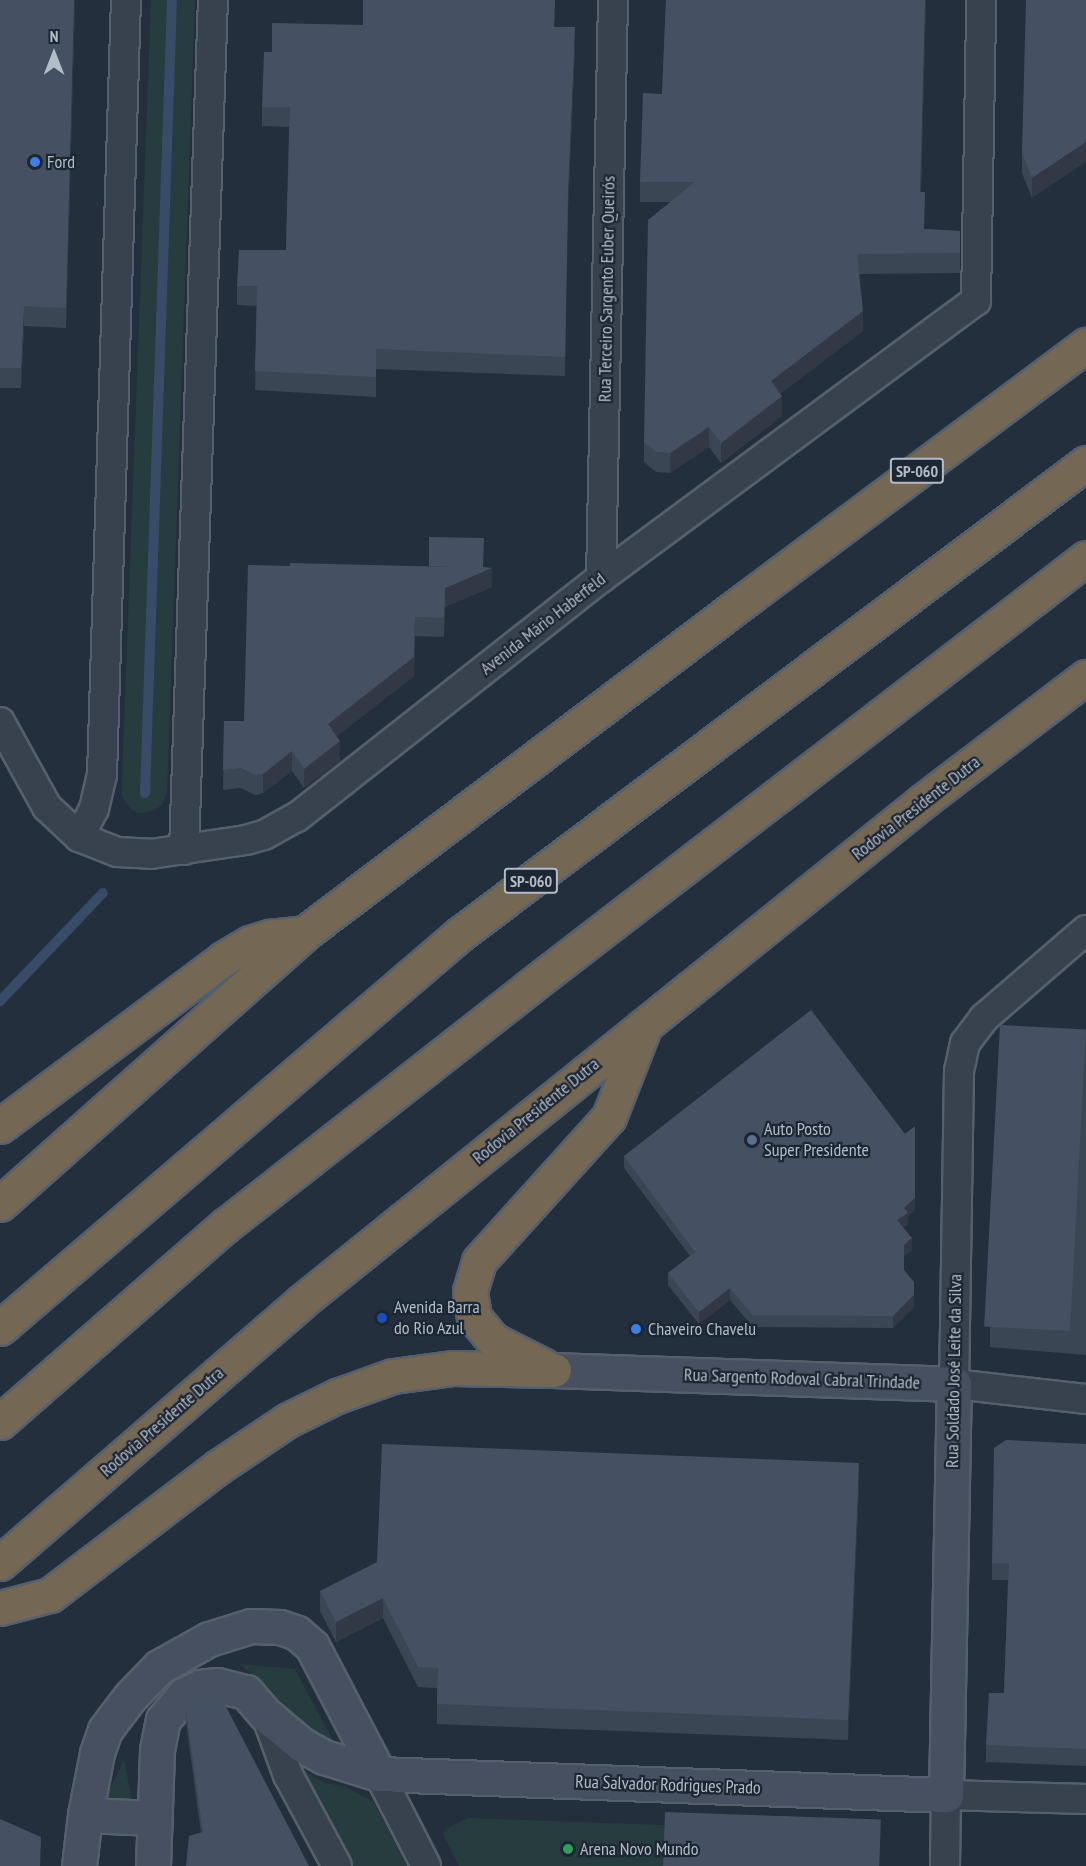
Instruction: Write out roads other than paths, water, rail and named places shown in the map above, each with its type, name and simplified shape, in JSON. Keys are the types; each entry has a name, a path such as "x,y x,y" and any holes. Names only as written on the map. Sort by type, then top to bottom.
{"highway":[{"name":"SP-060","path":"0,1204 305,933 1086,345"},
{"name":"SP-060","path":"0,1328 460,934 1086,463"},
{"path":"0,1422 226,1225 537,981 1086,558"},
{"name":"Rodovia Presidente Dutra","path":"0,1563 301,1302 923,801 1086,677"},
{"path":"0,1126 223,959 250,943 269,937 305,933"},
{"path":"554,1370 493,1340 474,1317 470,1290 479,1261 609,1117 645,1023"},
{"path":"0,1608 50,1594 218,1467 288,1420 337,1396 393,1376 453,1368 554,1370"}],"main road":[{"name":"Rua Sargento Rodoval Cabral Trindade","path":"554,1370 954,1384"},
{"name":"Rua Soldado José Leite da Silva","path":"946,1795 954,1384"},
{"path":"79,1866 85,1815 102,1737 130,1697 159,1667 209,1639 251,1626 280,1627 297,1633 312,1646 379,1774"},
{"name":"Rua Salvador Rodrigues Prado","path":"153,1866 157,1750 163,1720 184,1695 200,1687 217,1685 246,1692 266,1715 302,1745 324,1757 379,1774 946,1795"},
{"path":"85,1815 154,1818"}],"street":[{"path":"0,722 47,807 79,837 94,809 102,775 126,0"},
{"path":"184,850 213,0"},
{"name":"Rua Terceiro Sargento Euber Queirós","path":"601,578 613,0"},
{"name":"Avenida Mário Haberfeld","path":"79,837 117,852 151,854 246,840 264,834 297,817 601,578 976,301 981,0"},
{"name":"Rua Soldado José Leite da Silva","path":"954,1384 960,1071 965,1043 984,1018 1086,930"},
{"name":"Rua Sargento Rodoval Cabral Trindade","path":"954,1384 1086,1399"},
{"path":"266,1715 288,1775 337,1866"},
{"path":"379,1774 426,1866"},
{"name":"Rua Soldado José Leite da Silva","path":"945,1866 946,1795"},
{"name":"Rua Salvador Rodrigues Prado","path":"946,1795 1086,1799"}],"waterway":[{"path":"145,793 172,0"},
{"path":"0,1001 103,893"}],"place":[{"name":"Ford","path":"35,162"},
{"name":"Auto Posto Super Presidente","path":"752,1140"},
{"name":"Avenida Barra do Rio Azul","path":"382,1318"},
{"name":"Chaveiro Chavelu","path":"636,1329"},
{"name":"Arena Novo Mundo","path":"568,1849"}]}
